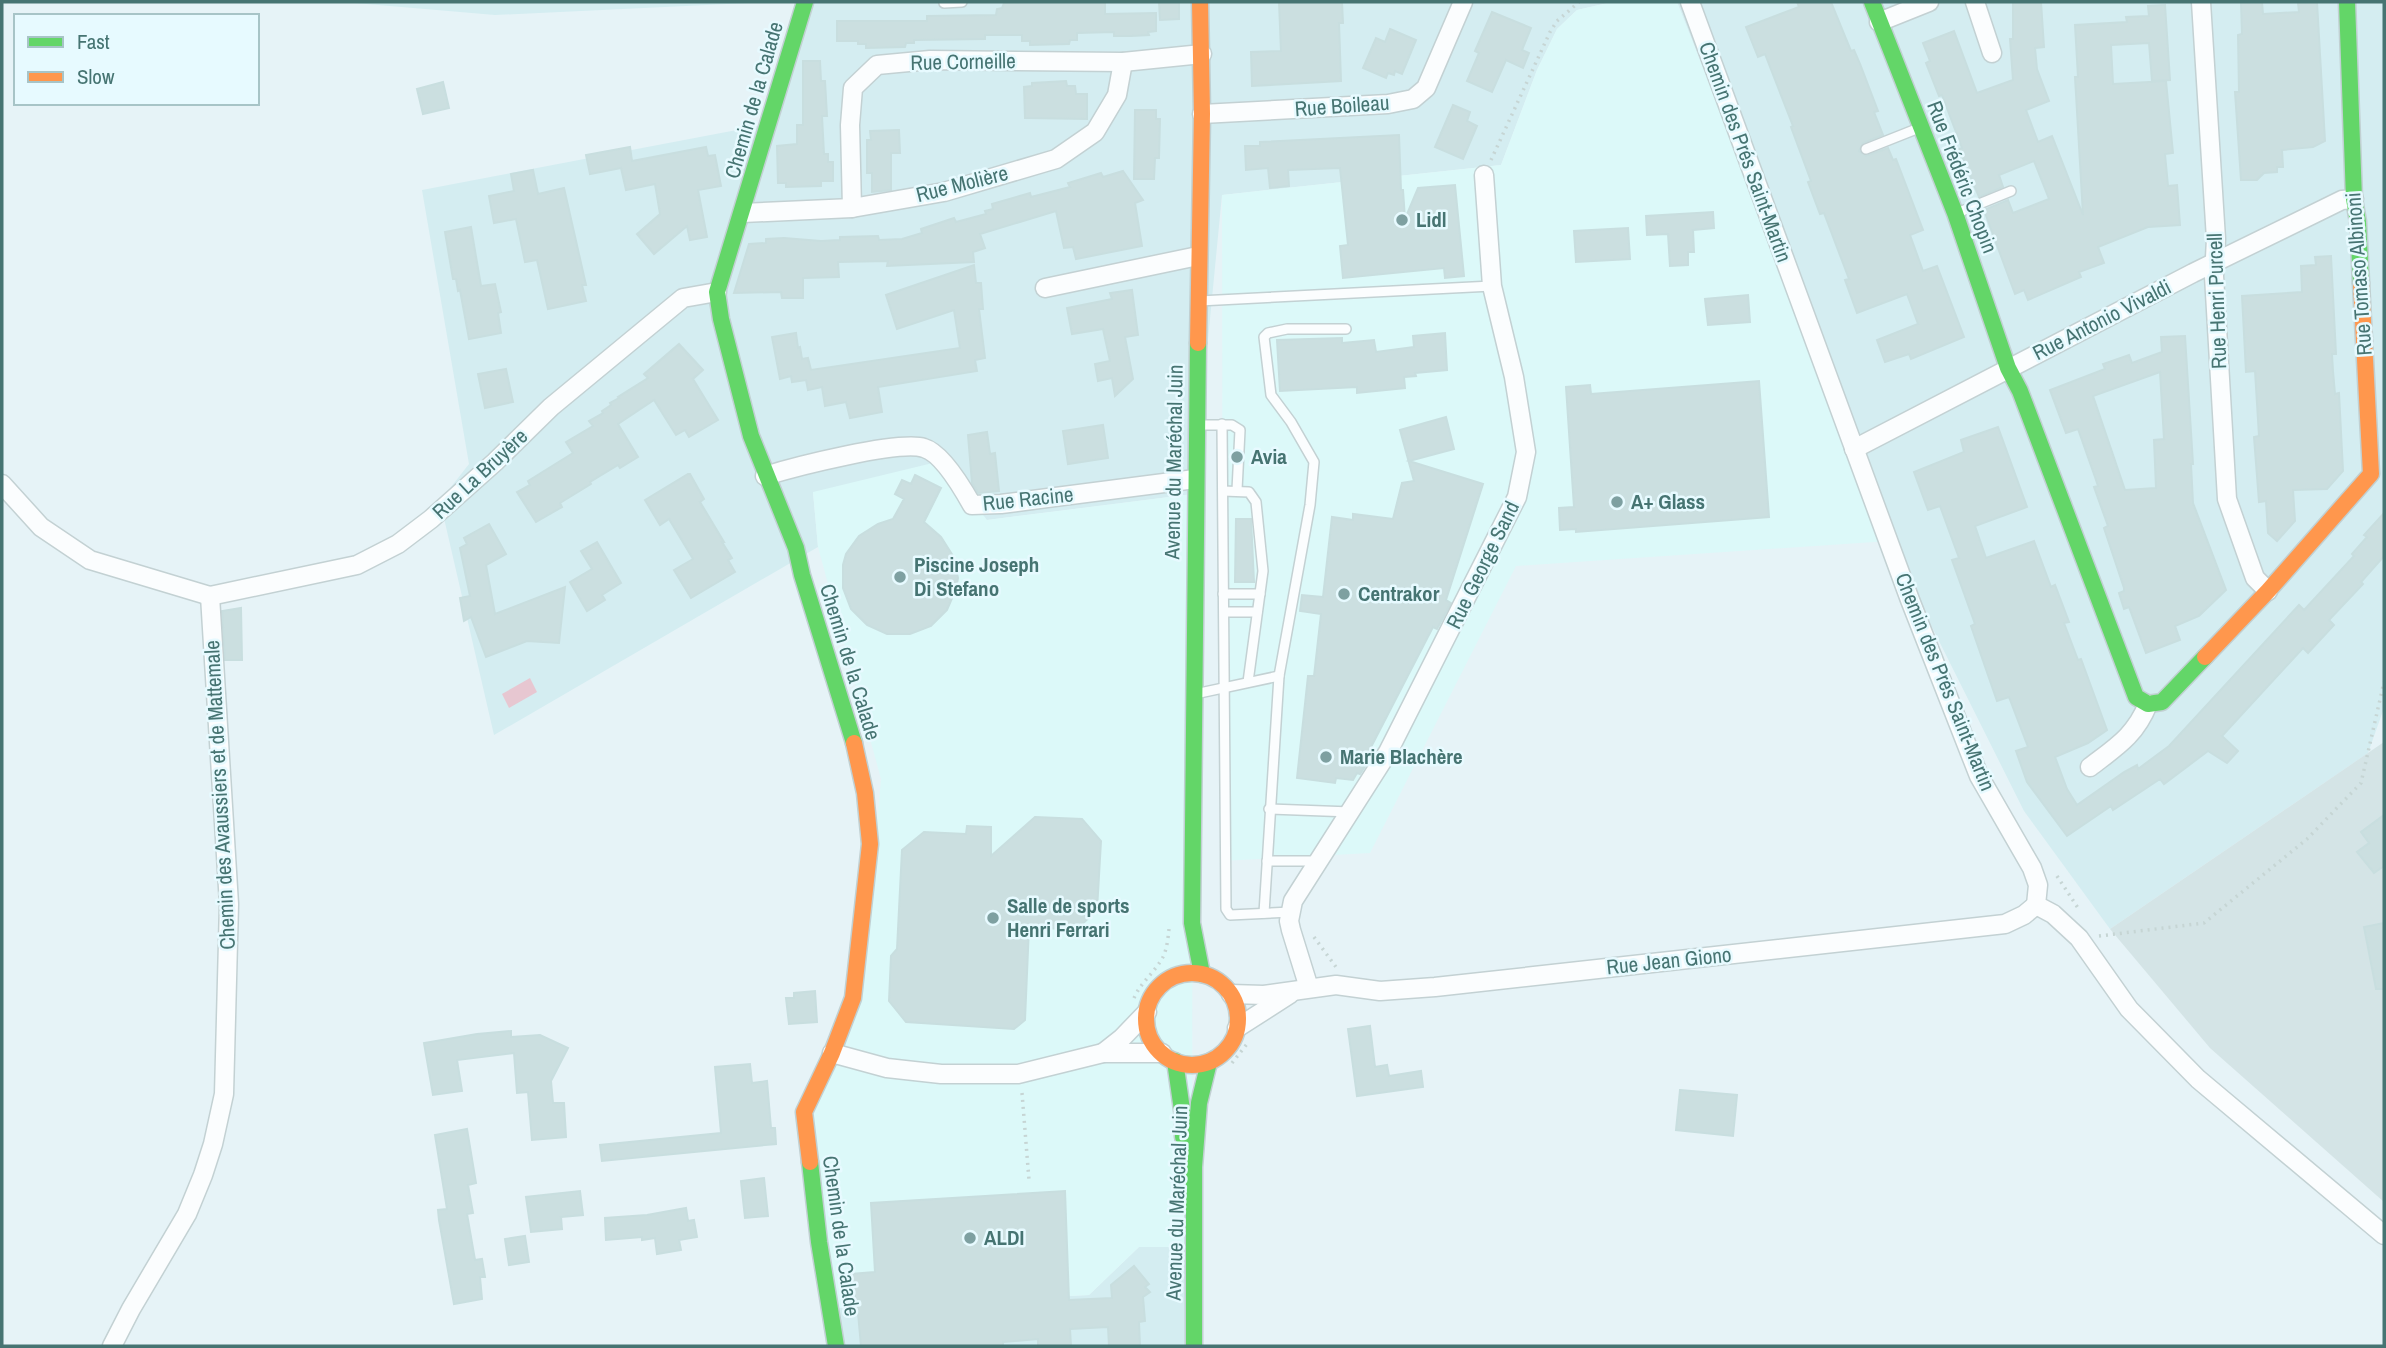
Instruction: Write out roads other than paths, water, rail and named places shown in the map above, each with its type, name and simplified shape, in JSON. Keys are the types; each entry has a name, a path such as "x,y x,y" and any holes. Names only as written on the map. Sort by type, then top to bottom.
{"street":[{"name":"Chemin de la Calade","path":"805,2 717,292 751,436 796,548 850,728 865,793 870,844 853,998 832,1053 804,1112 819,1242 835,1346"},
{"name":"Avenue du Maréchal Juin","path":"1200,2 1202,114 1195,479 1192,923 1202,974"},
{"name":"Rue Boileau","path":"1202,114 1388,104 1413,99 1426,88 1463,2"},
{"name":"Chemin des Prés Saint-Martin","path":"1690,2 1910,600 1979,776 2032,868 2038,885 2036,905"},
{"name":"Rue Frédéric Chopin","path":"1872,2 1955,214 2008,368"},
{"path":"1879,22 1929,2"},
{"path":"1975,2 1992,53"},
{"name":"Rue Henri Purcell","path":"2201,2 2216,239 2213,263 2227,499 2255,578 2268,591"},
{"name":"Rue Tomaso Albinoni","path":"2090,767 2126,740 2140,722 2148,704 2162,702 2268,591 2371,474 2358,222 2354,199 2347,2"},
{"name":"Rue Corneille","path":"852,208 850,125 853,88 877,65 930,60 1123,62 1202,54"},
{"name":"Rue Molière","path":"743,213 852,208 944,192 1056,159 1096,132 1118,95 1123,62"},
{"name":"Rue George Sand","path":"1290,917 1293,901 1388,752 1517,498 1526,452 1514,377 1492,286 1484,175"},
{"name":"Rue Antonio Vivaldi","path":"1854,449 2213,263 2342,200 2354,199"},
{"path":"1045,288 1198,256"},
{"name":"Rue La Bruyère","path":"210,596 357,565 398,544 486,471 551,407 683,298 717,292"},
{"path":"2008,368 2020,391 2136,697 2148,704"},
{"name":"Rue Racine","path":"765,476 906,446 926,448 954,475 972,505 1001,504 1195,479"},
{"path":"2,484 41,527 90,560 210,596"},
{"name":"Chemin des Avaussiers et de Mattemale","path":"112,1346 187,1214 204,1175 224,1094 229,904 210,596"},
{"path":"2036,905 2053,914 2079,938 2129,1009 2198,1079 2384,1235"},
{"name":"Rue Jean Giono","path":"1231,994 1264,995 1336,985 1380,991 1435,987 2005,924 2024,915 2036,905"},
{"path":"1290,917 1302,989"},
{"name":"Avenue du Maréchal Juin","path":"1178,964 1192,923"},
{"path":"832,1053 912,1072 1018,1074 1103,1052 1168,1057 1196,1065 1209,1062 1227,1049 1233,1039 1237,1028 1236,1005 1231,994 1214,978 1188,973 1178,964 1152,998 1147,1012 1147,1027 1152,1041 1168,1057"},
{"name":"Rue Jean Giono","path":"1237,1028 1302,989"},
{"path":"1103,1052 1122,1038 1147,1012"},
{"name":"Avenue du Maréchal Juin","path":"1168,1057 1183,1117 1184,1346"},
{"name":"Avenue du Maréchal Juin","path":"1194,1346 1194,1167 1199,1104 1209,1062"}],"lane":[{"path":"944,3 962,2"},
{"path":"1866,149 1921,127"},
{"path":"1955,214 2011,191"},
{"path":"1198,301 1492,286"},
{"path":"1264,912 1279,676 1310,505 1314,462 1292,422 1271,395 1264,337 1268,332 1287,329 1346,329"},
{"path":"1222,424 1226,909 1230,915 1264,912 1290,917"},
{"path":"1196,425 1232,425 1240,430 1237,491"},
{"path":"1223,491 1249,492 1256,502 1262,570 1248,682"},
{"path":"1223,594 1260,594"},
{"path":"1225,612 1257,612"},
{"path":"1193,694 1279,676"},
{"path":"1269,809 1352,812"},
{"path":"1266,862 1319,861"}],"place":[{"name":"Lidl","path":"1402,220"},
{"name":"Avia","path":"1237,457"},
{"name":"A+ Glass","path":"1617,502"},
{"name":"Piscine Joseph Di Stefano","path":"900,577"},
{"name":"Centrakor","path":"1344,594"},
{"name":"Marie Blachère","path":"1326,757"},
{"name":"Salle de sports Henri Ferrari","path":"993,918"},
{"name":"ALDI","path":"970,1238"}]}
